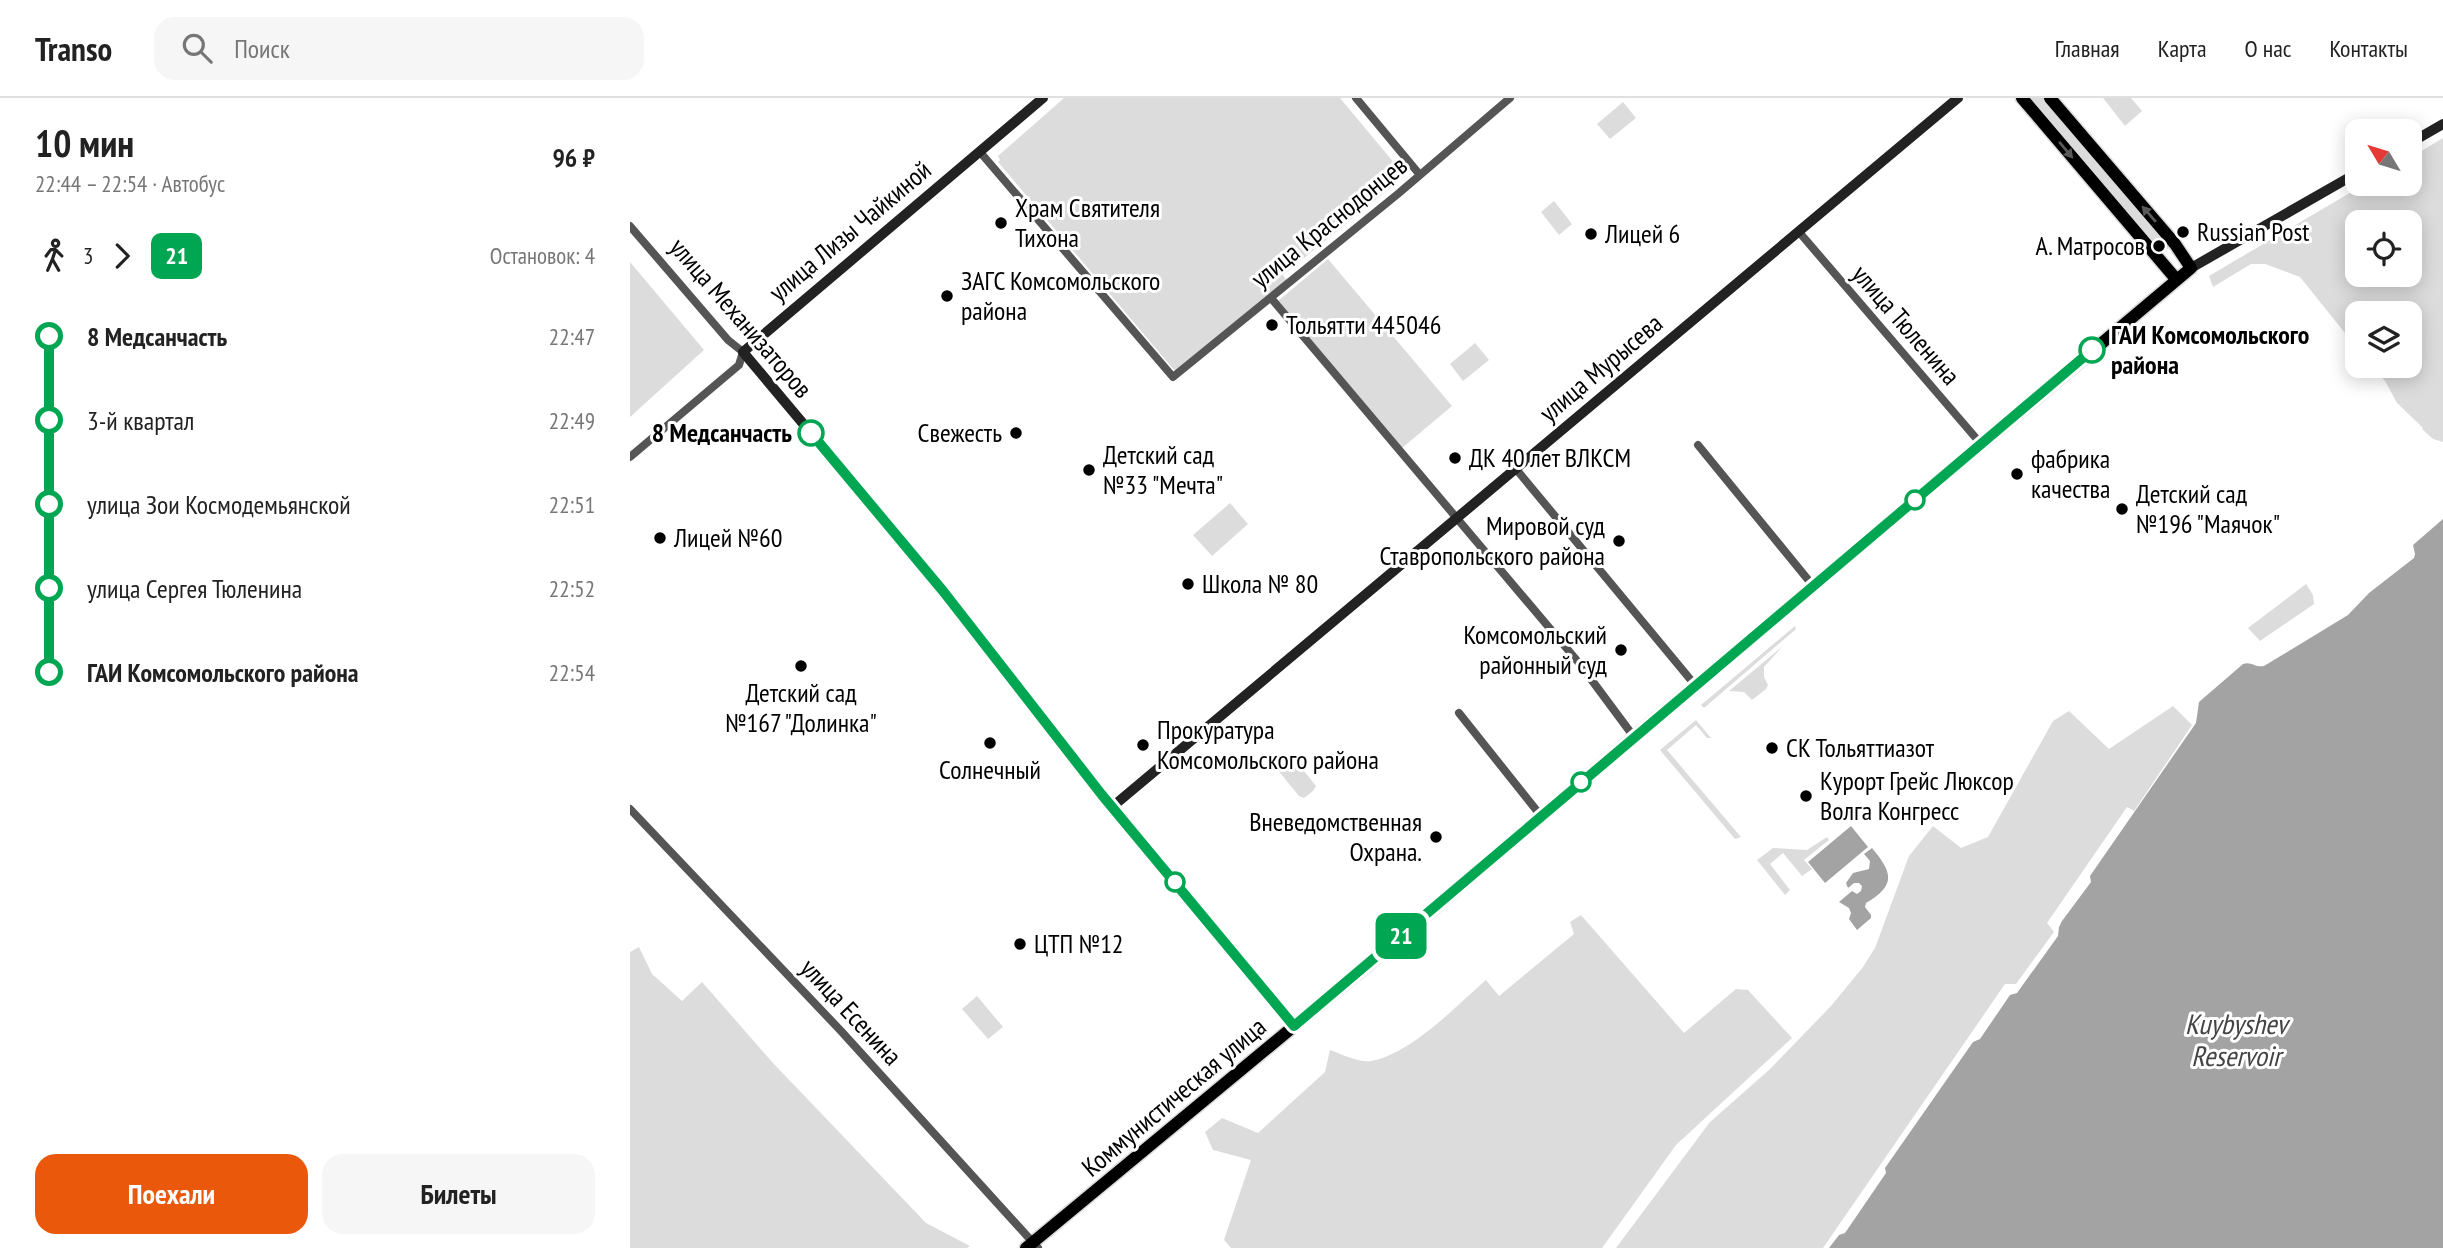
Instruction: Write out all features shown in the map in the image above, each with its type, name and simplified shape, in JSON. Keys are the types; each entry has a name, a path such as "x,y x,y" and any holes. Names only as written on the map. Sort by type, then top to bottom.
{"main road":[{"name":"улица Лизы Чайкиной","path":"743,352 1043,98"},
{"name":"улица Мурысева","path":"1112,807 1958,98"},
{"path":"2022,98 2176,279"},
{"path":"2050,98 2175,244 2191,268"},
{"path":"2422,136 2443,124"},
{"name":"Коммунистическая улица","path":"1032,1246 2176,279 2345,180"},
{"name":"улица Механизаторов","path":"743,352 943,591 1112,807 1294,1026"}],"street":[{"path":"1356,98 1420,175"},
{"name":"улица Краснодонцев","path":"980,152 1173,377 1510,98"},
{"name":"улица Механизаторов","path":"630,226 728,340 743,352"},
{"name":"улица Тюленина","path":"1800,233 1981,444"},
{"path":"1270,298 1578,663 1634,737"},
{"name":"улица Лизы Чайкиной","path":"630,457 739,365 743,352"},
{"path":"1698,445 1814,587"},
{"path":"1516,469 1695,685"},
{"path":"1460,713 1541,816"},
{"name":"улица Есенина","path":"630,809 841,1031 1032,1246"}],"shaded area":[{"path":"1064,98 1340,98 1405,176 1283,275 1286,280 1175,371 998,162 998,156"},
{"path":"2027,98 2045,98 2168,244 2169,247 2164,253 2162,253"},
{"path":"2103,98 2131,98 2142,111 2125,126"},
{"path":"1623,102 1636,118 1610,139 1597,124"},
{"path":"2443,138 2443,442 2433,439 2397,403 2382,378 2422,378 2422,301 2345,301 2345,333 2300,277 2265,264 2251,264 2213,287 2209,276 2345,196 2422,196 2422,151"},
{"path":"1554,201 1572,224 1559,235 1541,212"},
{"path":"1328,259 1452,406 1402,448 1278,301"},
{"path":"630,262 704,350 630,417"},
{"path":"1475,343 1489,360 1463,381 1450,364"},
{"path":"1230,503 1248,524 1212,556 1193,535"},
{"path":"2306,584 2313,595 2314,604 2260,641 2248,628"},
{"path":"1795,626 1796,629 1704,708 1701,705"},
{"path":"1783,646 1764,667 1764,677 1768,685 1766,689 1752,700 1744,692 1729,691"},
{"path":"2173,706 2192,725 2134,811 2127,807 2047,923 2054,932 2016,984 2005,984 1823,1248 1616,1248 1710,1122 1769,1070 1831,1006 1863,967 1875,948 1909,856 1933,826 1961,848 1988,837 2053,721 2069,711 2109,749"},
{"path":"1696,720 1711,738 1707,738 1696,725 1667,750 1741,837 1735,839 1660,750"},
{"path":"1292,756 1316,786 1304,798 1299,796 1277,769"},
{"path":"1827,837 1829,840 1804,860 1812,869 1802,876 1783,853 1770,864 1790,890 1785,895 1757,860 1773,848 1807,850"},
{"path":"1581,915 1684,1033 1736,989 1748,990 1792,1038 1676,1145 1602,1248 1231,1248 1224,1240 1251,1160 1213,1150 1205,1132 1222,1118 1258,1133 1325,1072 1330,1050 1362,1061 1386,1057 1432,1028 1486,980 1499,996 1574,934 1570,922"},
{"path":"639,947 652,974 682,1001 702,982 773,1063 926,1223 970,1246 630,1248 630,952"},
{"path":"977,996 1003,1027 988,1039 962,1009"}],"water":[{"name":"Kuybyshev Reservoir","path":"2443,519 2443,1248 1829,1248 1839,1235 1845,1233 1886,1173 1885,1168 1973,1042 1980,1039 2010,995 2017,993 2058,936 2062,921 2091,882 2090,876 2196,723 2199,702 2243,664 2264,666 2348,615 2369,593 2414,558 2413,545"},
{"path":"1851,826 1868,847 1825,883 1808,862"},
{"path":"1872,848 1887,872 1887,884 1866,903 1865,907 1871,918 1857,930 1849,919 1849,908 1839,902 1852,891 1857,894 1861,891 1862,886 1859,883 1848,888 1846,883 1853,873 1869,869 1870,861 1864,854"}],"bus line":[{"name":"21","path":"811,433 943,591 1102,795 1294,1026 2092,350"}],"place":[{"name":"Храм Святителя Тихона","path":"1001,223"},
{"name":"Russian Post","path":"2183,232"},
{"name":"Лицей 6","path":"1591,234"},
{"name":"А. Матросов","path":"2159,246"},
{"name":"ЗАГС Комсомольского района","path":"947,296"},
{"name":"Тольятти 445046","path":"1272,325"},
{"name":"ГАИ Комсомольского района","path":"2092,350"},
{"name":"8 Медсанчасть","path":"811,433"},
{"name":"Свежесть","path":"1016,433"},
{"name":"ДК 40 лет ВЛКСМ","path":"1455,458"},
{"name":"Детский сад №33 \"Мечта\"","path":"1089,470"},
{"name":"фабрика качества","path":"2017,474"},
{"name":"Детский сад №196 \"Маячок\"","path":"2122,509"},
{"name":"Лицей №60","path":"660,538"},
{"name":"Мировой суд Ставропольского района","path":"1619,541"},
{"name":"Школа № 80","path":"1188,584"},
{"name":"Комсомольский районный суд","path":"1621,650"},
{"name":"Детский сад №167 \"Долинка\"","path":"801,666"},
{"name":"Солнечный","path":"990,743"},
{"name":"Прокуратура Комсомольского района","path":"1143,745"},
{"name":"СК Тольяттиазот","path":"1772,748"},
{"name":"Курорт Грейс Люксор Волга Конгресс","path":"1806,796"},
{"name":"Вневедомственная Охрана.","path":"1436,837"},
{"name":"ЦТП №12","path":"1020,944"}]}
